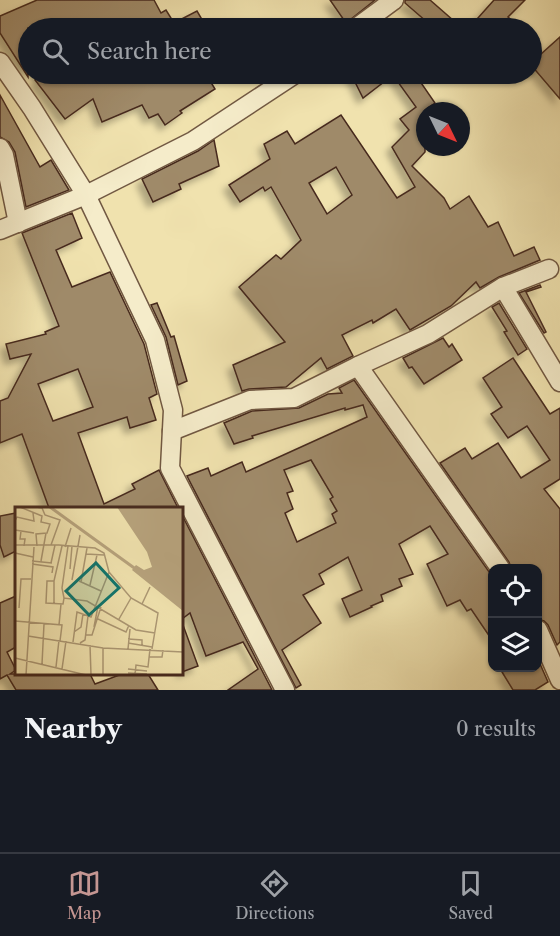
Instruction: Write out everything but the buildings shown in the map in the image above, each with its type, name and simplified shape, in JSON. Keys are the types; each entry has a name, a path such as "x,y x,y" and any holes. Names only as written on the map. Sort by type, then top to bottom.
{"street":[{"path":"370,18 394,0"},
{"path":"0,62 32,108 86,195 155,340 173,410 170,468 285,690"},
{"path":"0,230 86,195 193,141 280,84"},
{"path":"0,148 4,155 18,223"},
{"path":"172,431 250,400 294,398 428,334 502,287 549,269"},
{"path":"502,287 560,382"},
{"path":"358,366 497,564"},
{"path":"542,641 560,680"}]}
